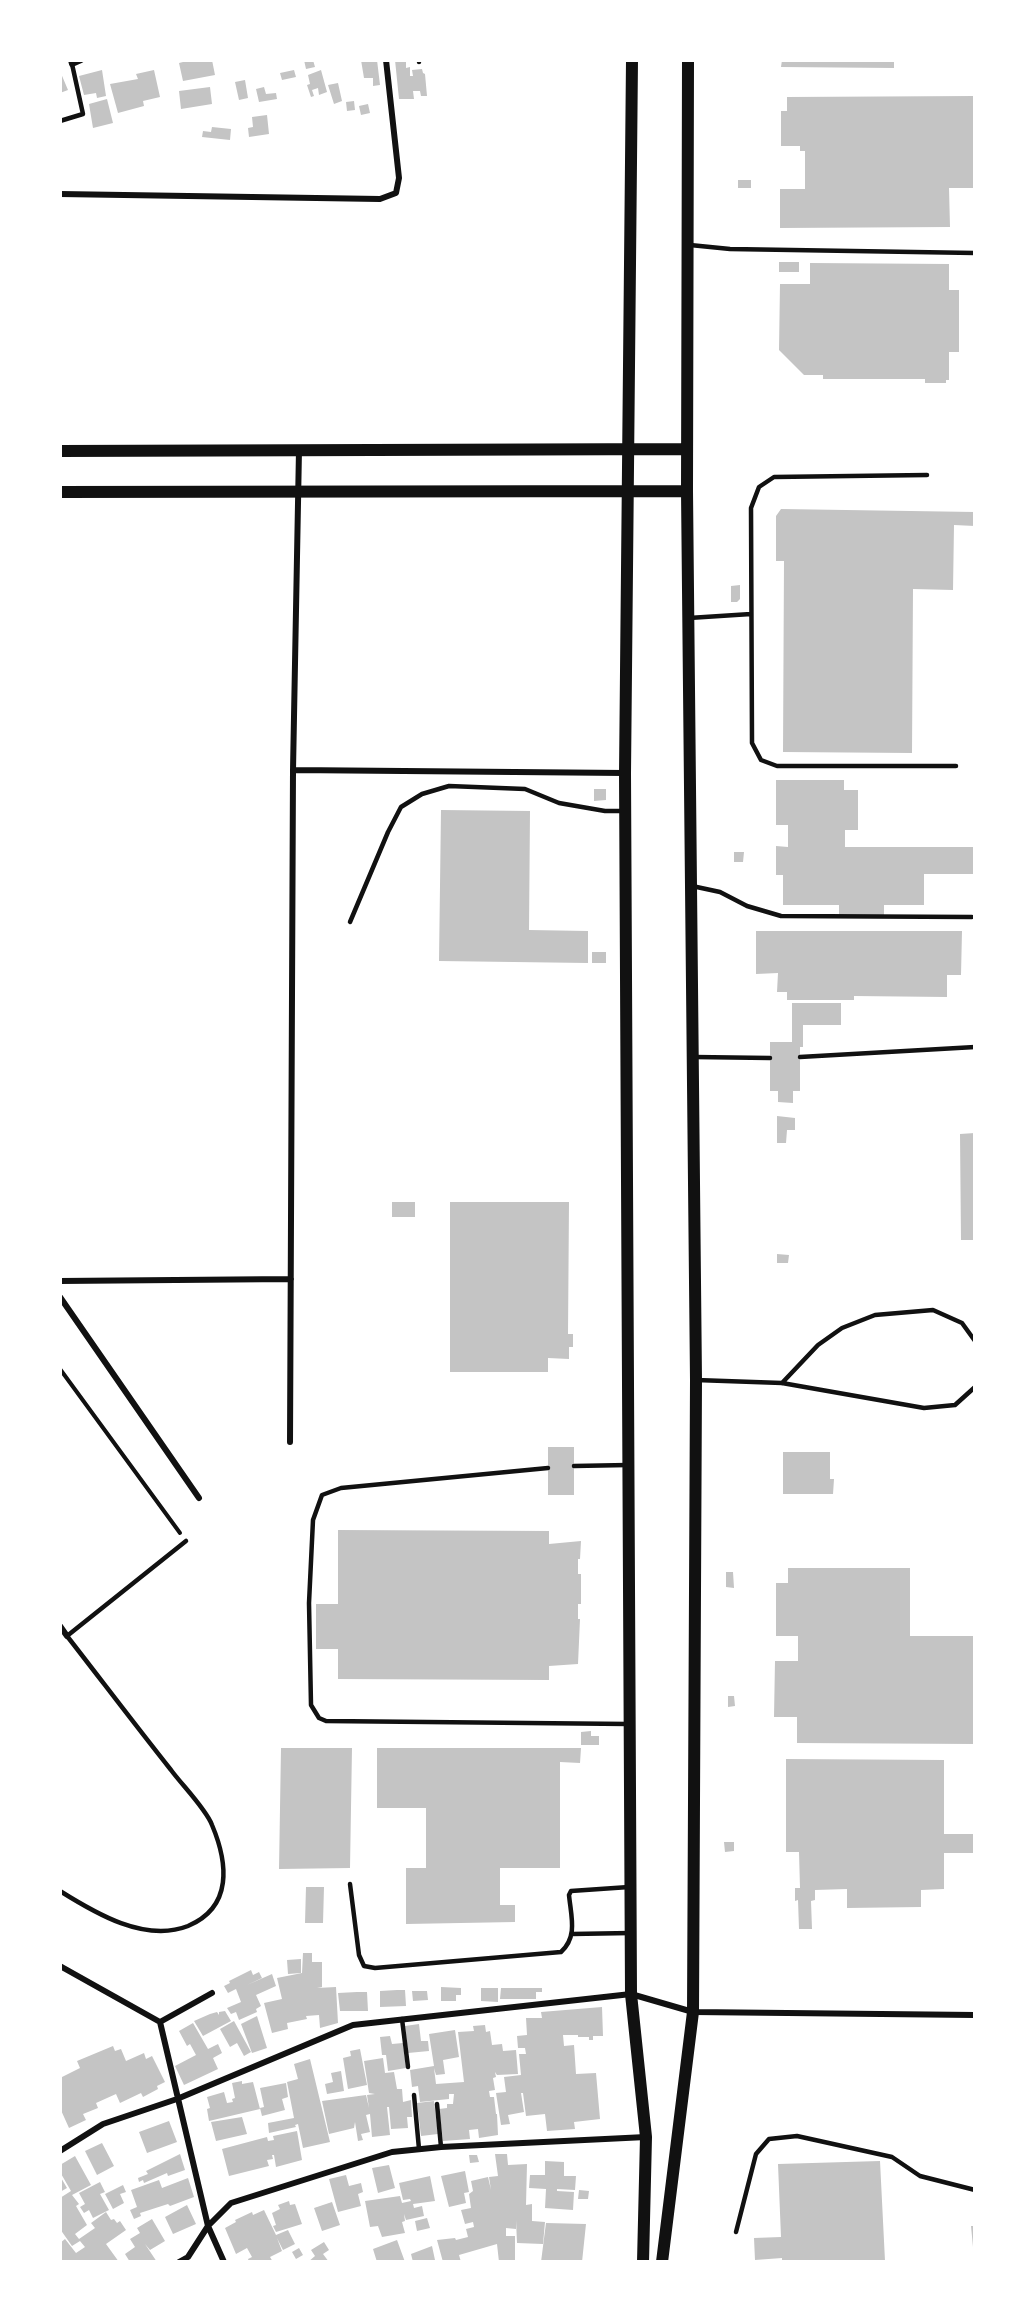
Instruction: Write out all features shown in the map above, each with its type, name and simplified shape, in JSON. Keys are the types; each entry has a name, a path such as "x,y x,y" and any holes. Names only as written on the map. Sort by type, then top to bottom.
{"main road":[{"path":"632,60 625,773 630,1887 631,1994 645,2137 643,2262"},
{"path":"662,2262 693,2013 696,1380 687,491 688,60"},
{"path":"60,451 687,448"},
{"path":"60,492 687,491"}],"street":[{"path":"72,62 81,60"},
{"path":"60,194 380,199 396,193 399,178 386,60"},
{"path":"290,1442 292,770 299,450"},
{"path":"292,770 625,773"},
{"path":"60,1281 291,1279"},
{"path":"60,1297 199,1498"},
{"path":"60,1626 67,1636"},
{"path":"60,1966 160,2022 208,2226 224,2262"},
{"path":"160,2022 212,1993"},
{"path":"60,2151 103,2124 177,2099 353,2025 631,1994 693,2013 975,2015"},
{"path":"179,2262 188,2257 208,2226 231,2203 392,2152 441,2147 645,2137"}],"lane":[{"path":"60,121 83,114 72,62"},
{"path":"688,245 730,249 975,253"},
{"path":"927,476 774,477 759,487 751,508 752,743 761,760 777,766 956,765"},
{"path":"688,618 751,614"},
{"path":"350,921 401,807 422,794 449,786 525,789 559,803 625,812"},
{"path":"690,886 720,892 747,906 781,916 972,917"},
{"path":"800,1058 975,1047"},
{"path":"692,1057 770,1058"},
{"path":"782,1383 818,1345 842,1328 875,1315 933,1310 962,1323 975,1341"},
{"path":"696,1380 782,1383 924,1408 955,1405 975,1387"},
{"path":"574,1466 628,1465"},
{"path":"548,1467 341,1488 322,1495 313,1520 309,1603 311,1705 318,1718 326,1721 630,1724"},
{"path":"60,1891 83,1905 124,1924 157,1931 177,1930 195,1923 213,1909 222,1892 224,1863 212,1823 67,1636 186,1541"},
{"path":"350,1884 359,1955 364,1966 375,1968 561,1952 569,1945 572,1934 569,1895 571,1891 630,1887"},
{"path":"572,1934 631,1933"},
{"path":"402,2019 408,2067"},
{"path":"414,2095 419,2149"},
{"path":"437,2104 441,2147"},
{"path":"736,2232 756,2154 769,2139 797,2136 892,2157 920,2176 975,2190"}],"path":[{"path":"60,1369 186,1541"}],"building":[{"path":"191,60 212,60 215,75 183,81 179,63"},
{"path":"304,60 313,60 315,67 306,69"},
{"path":"361,60 377,60 380,85 373,86 373,78 364,78"},
{"path":"395,60 410,60 406,62 406,68 410,67 410,76 413,76 412,70 422,69 425,74 427,96 421,96 420,91 413,91 414,99 399,99"},
{"path":"782,60 894,60 894,68 781,67"},
{"path":"102,70 106,96 97,98 96,93 84,95 79,76"},
{"path":"154,70 160,97 143,101 144,106 118,113 110,84 138,79 136,74"},
{"path":"294,70 296,77 282,80 280,73"},
{"path":"321,70 327,92 319,95 318,88 312,90 314,96 311,97 307,85 310,84 308,75"},
{"path":"60,71 68,90 60,93"},
{"path":"245,80 248,98 239,100 235,82"},
{"path":"338,83 342,101 334,104 328,85"},
{"path":"210,87 212,104 181,109 179,91"},
{"path":"264,87 266,94 276,93 277,99 259,102 256,89"},
{"path":"975,96 975,188 949,188 950,227 780,228 780,189 805,189 805,151 800,151 800,146 781,146 781,111 787,111 787,97"},
{"path":"107,99 113,123 93,128 89,104"},
{"path":"354,101 355,110 347,111 346,102"},
{"path":"368,104 370,113 361,115 359,106"},
{"path":"267,115 269,134 249,137 248,128 253,127 252,117"},
{"path":"212,127 231,129 230,140 202,137 203,131 211,132"},
{"path":"738,180 751,180 751,188 738,188"},
{"path":"779,262 799,262 799,272 779,272"},
{"path":"810,263 949,264 949,290 959,290 959,352 949,352 949,380 946,380 946,383 925,383 925,379 823,379 823,375 804,375 779,350 780,284 810,284"},
{"path":"781,509 975,512 975,526 954,525 953,590 913,589 912,753 783,752 784,561 776,561 776,516"},
{"path":"740,585 740,599 737,602 731,602 731,586"},
{"path":"776,780 844,780 844,790 858,790 858,830 845,830 845,847 975,847 975,874 924,874 924,905 884,905 884,916 839,916 839,905 783,905 783,875 776,875 776,846 788,847 788,825 776,825"},
{"path":"594,789 606,789 606,800 594,801"},
{"path":"441,810 530,811 529,930 588,931 588,963 439,961"},
{"path":"734,852 744,852 743,862 734,862"},
{"path":"756,931 962,931 961,975 947,975 947,997 854,996 854,1000 787,1000 787,992 777,992 778,973 756,974"},
{"path":"592,952 606,952 606,963 592,963"},
{"path":"792,1003 841,1003 841,1025 803,1025 803,1047 800,1047 800,1091 793,1091 793,1103 778,1102 778,1091 770,1091 770,1042 792,1042"},
{"path":"777,1116 795,1118 795,1130 787,1130 786,1143 777,1143"},
{"path":"975,1133 975,1240 961,1240 960,1134"},
{"path":"392,1202 415,1202 415,1217 392,1217"},
{"path":"450,1202 569,1202 568,1334 573,1334 573,1347 569,1347 569,1359 548,1358 548,1372 450,1372"},
{"path":"777,1254 789,1255 788,1263 777,1263"},
{"path":"548,1447 574,1447 574,1495 548,1495"},
{"path":"783,1452 830,1452 830,1479 834,1479 833,1494 783,1494"},
{"path":"338,1530 549,1531 549,1544 581,1541 580,1559 578,1559 578,1574 581,1574 581,1604 578,1604 578,1619 580,1619 578,1664 549,1666 549,1680 338,1679 338,1649 316,1649 316,1604 338,1604"},
{"path":"788,1568 910,1568 910,1636 975,1636 975,1744 797,1743 797,1717 774,1717 775,1661 798,1661 798,1636 776,1636 776,1583 788,1583"},
{"path":"726,1572 733,1572 734,1588 726,1587"},
{"path":"728,1696 734,1696 735,1706 728,1707"},
{"path":"591,1731 591,1736 599,1736 599,1745 581,1745 581,1732"},
{"path":"281,1748 352,1748 350,1868 279,1869"},
{"path":"377,1748 581,1748 580,1763 560,1762 560,1868 500,1868 500,1905 515,1905 515,1922 406,1924 406,1868 426,1868 426,1808 377,1808"},
{"path":"786,1759 944,1760 944,1834 975,1834 975,1853 944,1853 944,1889 921,1890 921,1907 847,1908 847,1889 815,1890 815,1900 811,1901 812,1929 799,1929 798,1900 795,1901 795,1888 800,1888 799,1852 786,1852"},
{"path":"724,1842 734,1842 734,1851 725,1852"},
{"path":"306,1887 324,1887 323,1923 305,1923"},
{"path":"303,1953 312,1953 312,1962 322,1962 322,1987 317,1988 336,1987 338,2023 320,2028 319,2015 306,2016 307,2019 287,2023 288,2029 272,2033 264,2003 282,1999 277,1978 302,1973"},
{"path":"301,1959 301,1973 288,1974 287,1960"},
{"path":"251,1970 253,1975 259,1972 262,1978 247,1985 272,1974 276,1986 256,1995 261,2006 256,2009 257,2012 239,2020 236,2012 231,2014 227,2008 241,2002 236,1989 228,1993 224,1986"},
{"path":"441,1987 461,1988 461,1995 456,1995 456,2001 441,2001"},
{"path":"481,1988 498,1988 498,2002 481,2001"},
{"path":"501,1988 542,1988 542,1992 536,1992 536,1999 500,1999"},
{"path":"405,1990 406,2006 380,2007 380,1991"},
{"path":"412,1991 427,1991 428,2000 413,2001"},
{"path":"367,1992 368,2011 340,2011 338,1993"},
{"path":"602,2007 603,2036 593,2036 593,2040 589,2040 589,2037 563,2035 564,2046 574,2045 576,2074 596,2073 600,2119 574,2122 575,2129 547,2131 545,2114 526,2116 523,2093 521,2093 524,2112 508,2115 510,2124 501,2125 496,2093 506,2092 504,2077 521,2075 519,2054 526,2054 525,2048 518,2048 517,2036 527,2035 526,2018 542,2018 541,2012"},
{"path":"225,2011 231,2021 203,2036 194,2021 217,2012 219,2015 219,2012"},
{"path":"257,2016 267,2048 252,2053 241,2024"},
{"path":"234,2021 251,2052 244,2056 237,2043 230,2047 220,2029"},
{"path":"193,2023 208,2049 218,2044 222,2053 213,2058 218,2069 184,2085 175,2066 196,2055 190,2044 187,2046 179,2031"},
{"path":"419,2024 421,2041 428,2041 429,2051 408,2053 405,2026"},
{"path":"485,2025 486,2032 490,2031 492,2045 502,2044 503,2051 516,2050 518,2074 497,2075 495,2072 496,2077 493,2078 495,2090 489,2091 490,2097 494,2097 498,2135 479,2138 478,2129 469,2130 470,2139 443,2141 439,2109 447,2108 447,2104 453,2104 454,2094 449,2094 449,2099 420,2102 418,2086 412,2087 410,2070 434,2066 429,2034 455,2030 459,2057 443,2060 445,2074 436,2075 434,2068 436,2084 464,2082 458,2032 474,2031 473,2026"},
{"path":"390,2036 392,2044 403,2043 406,2068 388,2071 386,2055 382,2055 380,2037"},
{"path":"113,2046 115,2051 121,2049 126,2061 144,2053 146,2059 152,2056 165,2082 157,2086 158,2089 143,2097 141,2093 120,2103 116,2094 96,2103 98,2108 83,2114 86,2120 69,2128 60,2108 60,2078 80,2068 77,2061"},
{"path":"360,2049 367,2085 348,2089 343,2058 351,2056 350,2051"},
{"path":"383,2058 385,2073 394,2072 397,2089 402,2089 403,2102 411,2100 412,2117 407,2117 408,2128 391,2129 389,2107 387,2107 390,2135 372,2137 370,2114 366,2115 370,2132 361,2134 363,2140 358,2141 355,2122 354,2128 329,2134 322,2101 366,2095 369,2108 367,2095 375,2094 369,2093 364,2061"},
{"path":"310,2059 330,2142 303,2148 298,2124 295,2125 296,2127 269,2133 268,2123 294,2118 287,2082 298,2079 294,2064"},
{"path":"341,2071 344,2091 327,2094 325,2084 333,2082 331,2073"},
{"path":"242,2081 242,2084 253,2082 260,2109 209,2121 207,2109 210,2108 207,2097 224,2092 227,2103 233,2102 232,2099 235,2098 232,2083"},
{"path":"286,2083 288,2097 282,2099 285,2110 262,2116 260,2108 264,2107 260,2088"},
{"path":"434,2101 438,2134 421,2136 417,2103"},
{"path":"242,2117 247,2134 216,2141 211,2122"},
{"path":"169,2121 177,2142 147,2153 139,2132"},
{"path":"297,2131 302,2160 276,2167 274,2155 272,2155 273,2159 267,2160 269,2166 229,2176 222,2149 267,2137 268,2141 274,2140 273,2136"},
{"path":"102,2143 114,2166 97,2175 85,2151"},
{"path":"180,2154 185,2170 168,2176 167,2173 144,2183 143,2180 139,2182 138,2178 148,2174 146,2171"},
{"path":"495,2154 507,2154 508,2165 527,2164 526,2205 532,2204 532,2221 545,2222 543,2244 517,2243 516,2220 516,2229 506,2228 506,2236 515,2236 515,2261 499,2262 497,2244 459,2255 461,2262 443,2262 437,2240 455,2238 456,2240 468,2237 466,2229 474,2227 473,2222 465,2224 461,2210 471,2208 469,2194 473,2191 471,2181 488,2177 491,2190 489,2177 498,2176"},
{"path":"469,2155 477,2155 479,2162 470,2163"},
{"path":"75,2156 91,2185 72,2195 79,2204 76,2206 87,2225 75,2234 79,2239 95,2228 91,2223 106,2212 111,2220 114,2219 117,2223 120,2221 126,2230 106,2244 119,2262 60,2260 60,2243 65,2239 76,2253 85,2247 80,2241 72,2246 60,2229 60,2198 71,2191 60,2172 60,2165"},
{"path":"545,2161 564,2162 564,2176 576,2176 575,2190 557,2189 557,2191 574,2192 573,2210 545,2208 546,2189 529,2188 530,2175 545,2175"},
{"path":"880,2161 885,2261 782,2262 782,2258 755,2260 754,2238 781,2237 778,2164"},
{"path":"389,2165 395,2188 378,2193 372,2168"},
{"path":"465,2171 469,2192 464,2193 466,2203 449,2207 441,2176"},
{"path":"346,2175 349,2186 361,2183 363,2192 358,2194 361,2206 338,2212 329,2179"},
{"path":"60,2176 67,2188 60,2192"},
{"path":"430,2176 435,2201 413,2204 414,2208 422,2206 424,2216 406,2220 404,2214 405,2221 402,2222 405,2233 382,2237 378,2226 370,2227 365,2201 400,2196 402,2203 411,2201 410,2199 403,2200 399,2183"},
{"path":"188,2178 194,2197 170,2206 168,2204 140,2213 141,2216 134,2219 130,2210 137,2207 131,2190 159,2180 162,2188"},
{"path":"100,2182 105,2192 100,2194 109,2210 93,2218 89,2210 84,2213 80,2207 85,2204 79,2193"},
{"path":"123,2185 126,2192 120,2194 124,2203 113,2209 105,2194"},
{"path":"579,2190 589,2191 588,2199 578,2199"},
{"path":"289,2201 290,2205 295,2204 302,2224 276,2232 272,2213 280,2209 278,2205"},
{"path":"332,2202 340,2225 322,2231 314,2208"},
{"path":"187,2205 196,2224 173,2234 165,2217"},
{"path":"264,2210 276,2235 288,2230 295,2244 283,2250 277,2238 282,2251 270,2257 273,2262 249,2262 248,2259 252,2257 247,2248 236,2254 225,2228 252,2212 253,2215"},
{"path":"427,2218 430,2228 417,2231 415,2221"},
{"path":"152,2219 165,2241 150,2250 145,2244 157,2262 130,2262 125,2254 135,2247 130,2239 140,2233 137,2228"},
{"path":"546,2223 586,2224 582,2262 541,2262"},
{"path":"971,2226 975,2226 975,2247 973,2247"},
{"path":"397,2240 405,2262 377,2262 373,2249"},
{"path":"324,2242 329,2250 323,2254 329,2262 308,2262 315,2256 311,2250"},
{"path":"432,2246 435,2260 413,2262 411,2254"},
{"path":"299,2248 303,2255 296,2259 292,2252"}]}
